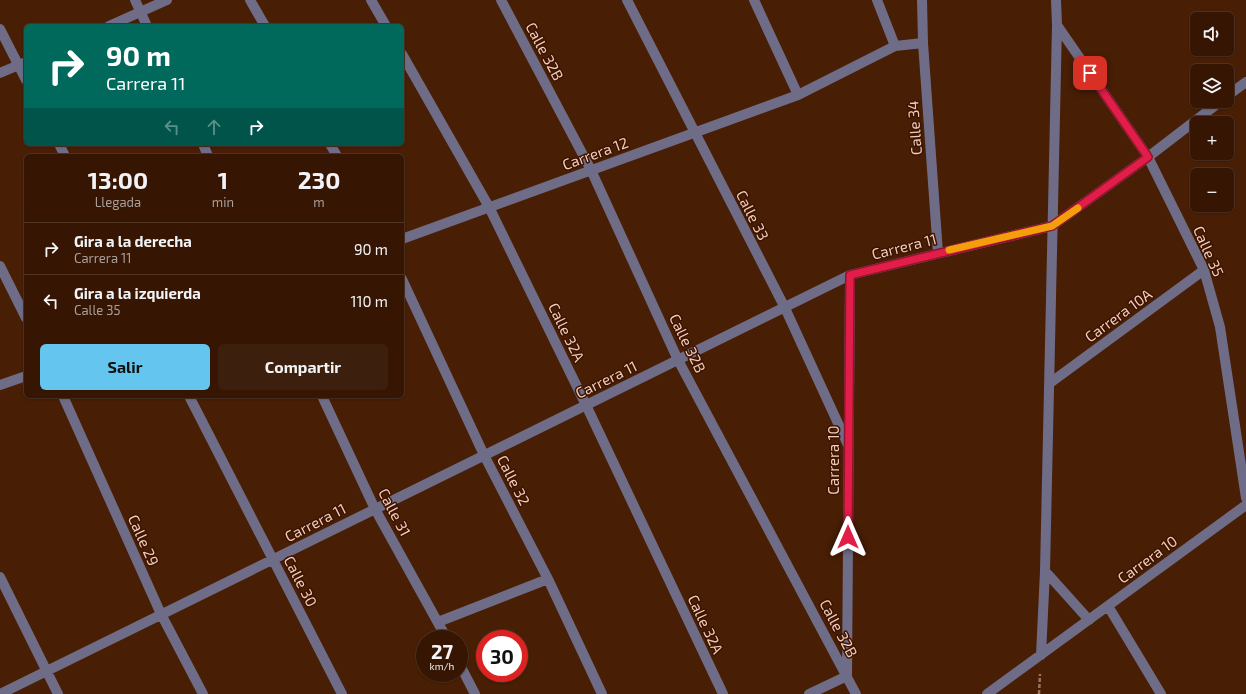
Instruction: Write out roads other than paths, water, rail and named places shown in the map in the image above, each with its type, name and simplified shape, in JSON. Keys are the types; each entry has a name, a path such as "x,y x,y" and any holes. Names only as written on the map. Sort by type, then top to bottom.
{"street":[{"path":"135,0 146,24"},
{"path":"114,24 167,0"},
{"path":"250,0 264,24"},
{"path":"371,0 385,24"},
{"name":"Calle 32B","path":"501,0 591,170 678,360 856,694"},
{"name":"Calle 33","path":"627,0 784,308 848,445"},
{"path":"754,0 798,95"},
{"path":"877,0 895,46 923,43"},
{"name":"Calle 34","path":"922,0 923,43 938,253"},
{"path":"1041,655 1045,572 1050,383 1057,25 1056,0"},
{"name":"Calle 35","path":"1057,25 1148,157 1204,270 1220,327 1246,498"},
{"path":"0,29 22,63 0,73"},
{"name":"Carrera 12","path":"404,238 798,95 895,46"},
{"name":"Calle 32A","path":"404,58 489,207 586,405 723,694"},
{"path":"1234,91 1246,82"},
{"name":"Carrera 11","path":"0,694 850,275 1052,226 1148,157 1212,108"},
{"path":"0,266 24,314"},
{"name":"Carrera 10A","path":"1050,383 1204,270"},
{"name":"Carrera 10","path":"847,676 850,275"},
{"name":"Calle 32","path":"404,283 484,455 548,579 602,694"},
{"path":"0,385 24,377"},
{"name":"Calle 29","path":"64,398 161,614 203,694"},
{"name":"Calle 30","path":"190,398 342,694"},
{"name":"Calle 31","path":"323,398 375,509 442,630"},
{"name":"Carrera 10","path":"987,694 1246,505"},
{"path":"1045,572 1089,620"},
{"path":"0,577 58,694"},
{"path":"438,622 548,579"},
{"path":"1108,606 1161,694"},
{"path":"809,694 847,676"},
{"path":"468,680 475,694"}]}
